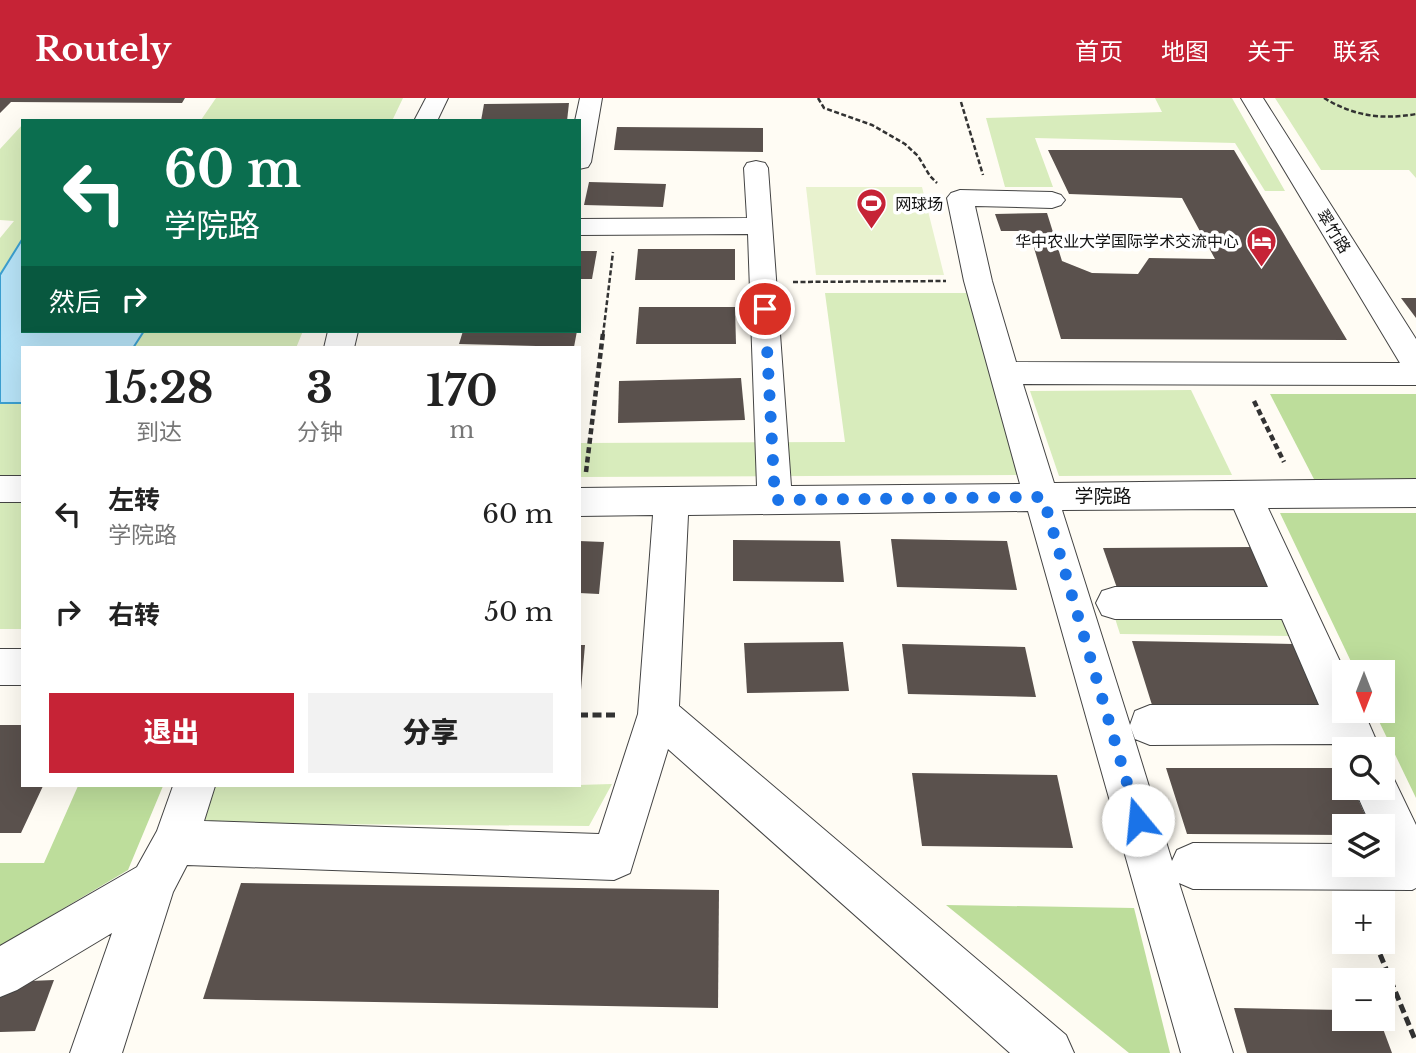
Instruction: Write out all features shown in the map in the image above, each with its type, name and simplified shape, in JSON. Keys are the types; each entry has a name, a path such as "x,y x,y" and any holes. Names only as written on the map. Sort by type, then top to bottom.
{"street":[{"path":"426,119 437,98"},
{"path":"581,151 591,98"},
{"name":"翠竹路","path":"1252,98 1416,364"},
{"path":"756,168 775,500"},
{"path":"1052,200 960,198 978,281 1004,373 1206,1053"},
{"path":"581,227 761,226"},
{"path":"1004,373 1416,374"},
{"path":"0,488 21,489"},
{"name":"学院路","path":"581,502 1416,493"},
{"path":"1150,725 1354,737 1245,495"},
{"path":"175,842 614,856 658,714 671,501"},
{"path":"1115,603 1294,603"},
{"path":"0,667 21,667"},
{"path":"658,714 1048,1053"},
{"path":"96,1053 153,883 175,842 194,787"},
{"path":"1193,866 1412,867 1381,800"},
{"path":"0,973 153,883"}],"path":[{"path":"818,98 824,108 878,128 916,152 930,179"},
{"path":"1324,98 1339,107 1369,118 1386,119 1416,114"},
{"path":"961,102 991,199"},
{"path":"581,502 616,226"},
{"path":"764,282 978,281"},
{"path":"1240,373 1300,494"},
{"path":"1380,954 1416,1042"}],"green space":[{"path":"216,98 403,98 393,119 202,119"},
{"path":"1155,98 1232,98 1285,191 1265,191 1235,143 1035,138 1053,187 1005,187 986,118 1162,112"},
{"path":"1275,98 1416,98 1416,178 1409,170 1321,170"},
{"path":"21,126 21,333 302,333 297,346 21,346 21,629 0,629 0,238 14,221 0,220 0,149"},
{"name":"网球场","path":"806,187 922,187 944,275 816,275"},
{"path":"825,293 970,293 1022,475 581,477 581,443 845,442"},
{"path":"1191,390 1232,475 1059,476 1030,391"},
{"path":"1270,394 1416,394 1416,483 1316,483"},
{"path":"1280,513 1416,513 1416,798 1395,754 1395,737 1387,737 1380,723 1395,723 1395,660 1350,660"},
{"path":"1113,612 1280,614 1290,636 1120,634"},
{"path":"612,784 589,826 203,823 213,787"},
{"path":"78,787 163,787 128,870 0,946 0,863 44,863"},
{"path":"946,905 1134,908 1170,1053 1129,1053"}],"water":[{"path":"21,241 21,333 143,333 134,346 21,346 21,403 0,403 0,275"}],"building":[{"path":"0,98 185,98 182,103 11,102 0,113"},
{"path":"569,103 567,119 481,119 484,104"},
{"path":"617,127 763,128 763,152 614,150"},
{"path":"1048,150 1234,150 1347,340 1061,339 1029,231 1001,231 995,214 1047,213 1062,261 1092,273 1138,274 1149,258 1215,259 1182,198 1069,194"},
{"path":"589,182 666,184 663,207 584,205"},
{"path":"638,249 735,249 735,280 635,280"},
{"path":"581,251 597,251 592,279 581,279"},
{"path":"1401,298 1416,298 1416,318"},
{"path":"639,307 735,307 736,344 636,344"},
{"path":"462,333 577,333 574,346 459,344"},
{"path":"741,378 745,420 618,423 619,381"},
{"path":"891,539 1007,541 1017,590 897,587"},
{"path":"733,540 840,541 844,582 733,581"},
{"path":"581,541 604,542 599,594 581,593"},
{"path":"1253,547 1272,587 1117,588 1103,548"},
{"path":"1132,641 1293,644 1321,708 1152,705"},
{"path":"843,642 849,691 747,693 744,643"},
{"path":"902,644 1025,647 1036,697 908,694"},
{"path":"581,645 585,645 581,690"},
{"path":"0,725 21,725 21,787 43,787 21,833 0,833"},
{"path":"1166,768 1332,768 1332,800 1358,800 1365,814 1332,814 1332,835 1187,834"},
{"path":"912,773 1057,775 1073,848 922,846"},
{"path":"241,883 719,890 718,1008 203,999"},
{"path":"54,980 35,1031 0,1032 0,996 6,982"},
{"path":"1234,1008 1332,1010 1332,1031 1384,1031 1392,1053 1247,1053"}],"place":[{"name":"网球场","path":"872,231"},
{"name":"华中农业大学国际学术交流中心","path":"1262,268"}],"route":[{"path":"765,309 775,500 1043,497 1138,820"}]}
